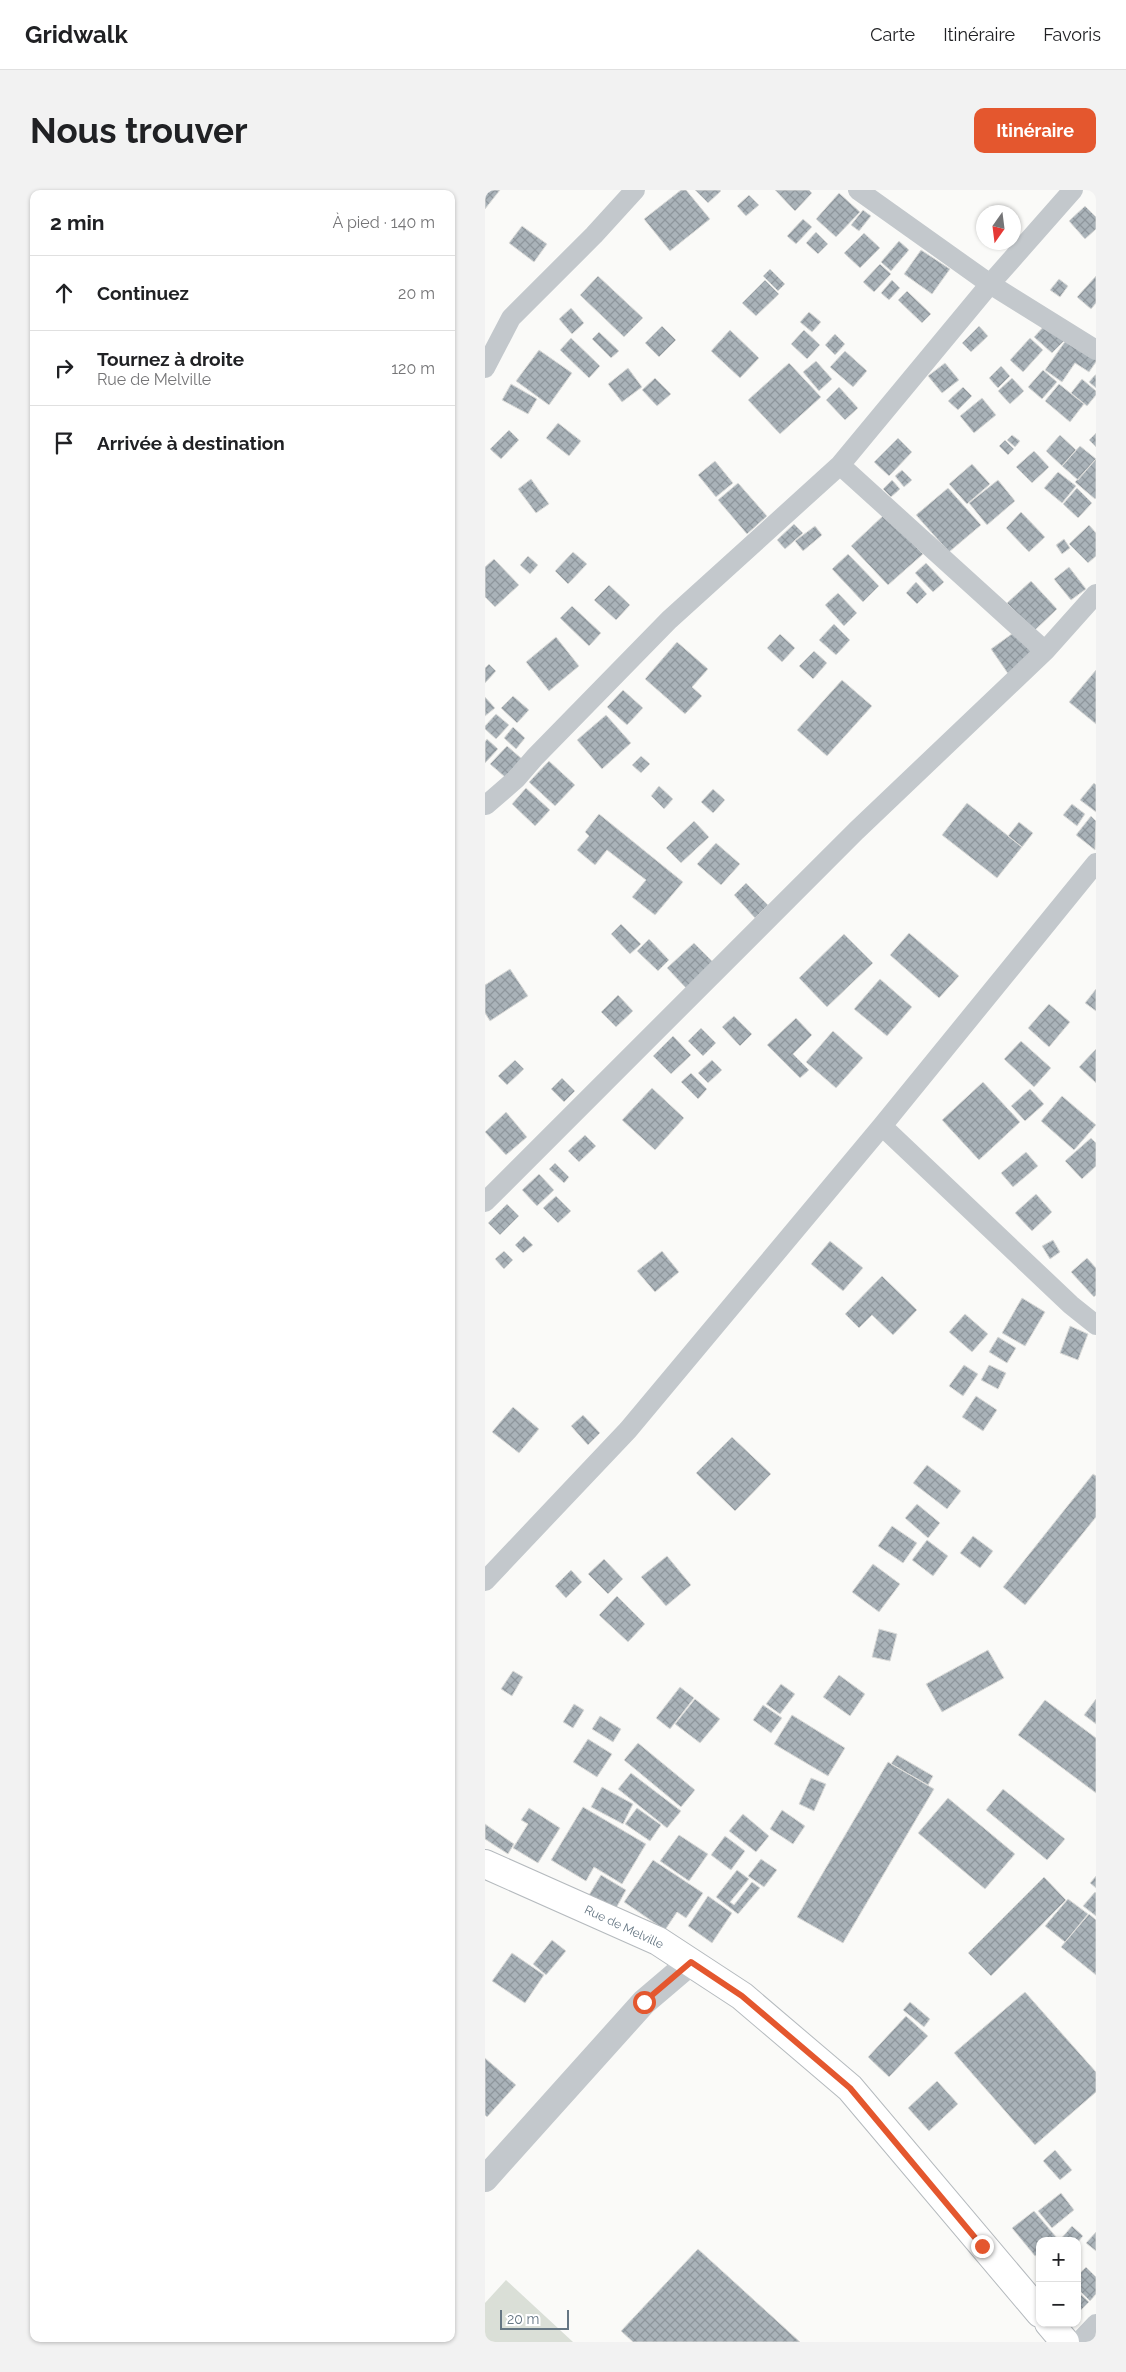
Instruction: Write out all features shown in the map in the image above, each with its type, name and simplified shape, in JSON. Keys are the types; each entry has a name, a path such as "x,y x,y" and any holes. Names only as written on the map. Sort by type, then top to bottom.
{"main road":[{"name":"Rue de Melville","path":"485,1864 658,1941 742,1996 850,2088 1036,2308"},
{"path":"1052,2327 1065,2342"}],"street":[{"path":"485,368 511,318 595,235 635,190"},
{"path":"858,190 990,284 1096,350"},
{"path":"485,804 487,805 516,779 535,757 669,620 840,465 990,284 1073,190"},
{"path":"840,465 1045,651"},
{"path":"485,1202 856,831 1045,651 1096,594"},
{"path":"485,1581 628,1430 882,1126 1096,863"},
{"path":"882,1126 1071,1306 1096,1325"},
{"path":"485,2179 644,2002 691,1962"},
{"path":"1079,2342 1096,2324"}],"shaded area":[{"path":"506,2280 573,2342 485,2342 485,2303"}],"building":[{"path":"485,190 500,190 485,209"},
{"path":"681,190 686,190 710,219 670,251 644,219"},
{"path":"695,190 720,190 721,191 708,203"},
{"path":"775,190 809,190 812,193 795,211"},
{"path":"839,193 860,212 836,237 816,219"},
{"path":"749,195 759,205 746,216 737,206"},
{"path":"1085,206 1096,217 1096,229 1085,239 1069,221"},
{"path":"863,210 871,216 859,231 851,225"},
{"path":"803,219 812,227 796,244 787,236"},
{"path":"522,226 547,244 534,262 509,243"},
{"path":"816,232 828,244 818,254 806,243"},
{"path":"864,233 880,248 860,268 844,253"},
{"path":"899,241 909,250 891,271 881,262"},
{"path":"921,250 950,269 932,294 904,274"},
{"path":"880,264 891,274 874,292 863,282"},
{"path":"770,269 785,284 778,291 763,276"},
{"path":"598,276 643,318 624,337 580,295"},
{"path":"1096,276 1096,303 1091,309 1077,297"},
{"path":"1059,279 1068,286 1060,297 1050,290"},
{"path":"765,280 779,294 756,316 742,303"},
{"path":"892,280 900,288 889,300 881,293"},
{"path":"907,291 931,314 922,323 898,300"},
{"path":"571,308 584,323 572,334 559,319"},
{"path":"809,312 821,322 812,332 800,322"},
{"path":"1046,324 1064,341 1052,353 1034,337"},
{"path":"662,326 676,340 659,357 645,343"},
{"path":"979,326 988,336 971,352 962,343"},
{"path":"730,330 759,358 740,378 711,351"},
{"path":"804,330 820,345 807,359 791,344"},
{"path":"599,332 619,351 611,358 592,339"},
{"path":"835,334 845,344 835,355 825,345"},
{"path":"1069,336 1096,355 1096,362 1089,372 1075,363 1062,382 1045,370"},
{"path":"571,338 600,366 589,378 560,350"},
{"path":"1030,338 1043,350 1023,372 1010,360"},
{"path":"539,350 572,373 549,405 516,381"},
{"path":"845,351 867,371 853,387 830,367"},
{"path":"816,361 832,379 819,391 803,372"},
{"path":"789,363 821,397 780,434 748,400"},
{"path":"945,363 959,380 942,393 928,376"},
{"path":"1001,366 1010,376 998,388 989,378"},
{"path":"628,368 642,387 622,402 608,384"},
{"path":"1043,370 1057,382 1042,399 1028,387"},
{"path":"1096,375 1096,388 1089,382"},
{"path":"655,378 671,394 657,406 642,390"},
{"path":"1012,378 1024,391 1010,404 998,391"},
{"path":"1082,379 1096,391 1096,395 1087,406 1071,393"},
{"path":"511,384 537,399 528,414 502,400"},
{"path":"1059,384 1084,404 1070,422 1045,401"},
{"path":"839,387 858,408 845,420 826,400"},
{"path":"963,387 972,396 958,410 948,401"},
{"path":"982,398 996,415 974,433 960,416"},
{"path":"558,423 581,441 569,456 546,438"},
{"path":"509,430 519,440 501,459 490,449"},
{"path":"1096,433 1096,447 1089,440"},
{"path":"1012,435 1020,441 1015,447 1007,440"},
{"path":"1060,435 1076,450 1062,466 1046,451"},
{"path":"898,438 912,452 889,476 874,462"},
{"path":"1005,440 1014,449 1008,455 999,446"},
{"path":"1080,446 1096,459 1078,480 1062,466"},
{"path":"1034,451 1049,467 1032,483 1016,467"},
{"path":"1096,459 1096,498 1095,499 1075,482"},
{"path":"715,461 733,483 716,497 698,475"},
{"path":"972,464 990,484 967,504 949,484"},
{"path":"902,470 912,480 904,487 895,476"},
{"path":"1058,472 1076,486 1062,503 1044,488"},
{"path":"531,479 549,504 536,513 518,489"},
{"path":"892,480 900,489 891,497 883,489"},
{"path":"998,480 1015,501 987,525 969,503"},
{"path":"738,483 767,516 747,534 718,500"},
{"path":"948,488 981,525 949,552 916,515"},
{"path":"1077,488 1092,503 1078,518 1063,504"},
{"path":"1021,512 1045,537 1029,552 1006,528"},
{"path":"885,514 923,554 888,585 851,546"},
{"path":"794,524 803,533 785,549 777,540"},
{"path":"1089,525 1096,533 1096,556 1088,563 1069,544"},
{"path":"815,526 822,535 803,551 795,541"},
{"path":"1064,539 1070,548 1062,554 1056,545"},
{"path":"573,552 587,564 568,584 555,571"},
{"path":"848,554 879,586 863,602 832,569"},
{"path":"528,556 538,565 530,574 520,565"},
{"path":"494,559 519,585 495,607 485,597 485,567"},
{"path":"926,563 944,582 933,592 915,573"},
{"path":"1069,567 1086,589 1071,600 1054,579"},
{"path":"1031,581 1057,609 1034,631 1007,603"},
{"path":"916,582 927,594 917,604 906,593"},
{"path":"609,585 630,605 616,620 594,600"},
{"path":"838,593 857,613 844,626 825,605"},
{"path":"572,606 601,633 589,646 560,618"},
{"path":"834,624 850,640 836,655 819,640"},
{"path":"1016,631 1035,657 1009,675 991,649"},
{"path":"780,634 795,648 782,662 767,648"},
{"path":"556,637 579,666 549,691 526,662"},
{"path":"677,642 708,669 692,687 702,696 685,714 645,679"},
{"path":"814,651 827,663 813,679 799,666"},
{"path":"489,664 496,671 485,683 485,668"},
{"path":"1096,670 1096,724 1069,702"},
{"path":"842,680 872,706 827,756 797,730"},
{"path":"623,690 643,708 627,725 607,707"},
{"path":"513,696 529,710 517,723 501,708"},
{"path":"485,697 495,708 485,716"},
{"path":"496,714 509,725 496,739 485,729 485,726"},
{"path":"606,715 631,743 602,769 577,740"},
{"path":"513,727 525,738 516,749 504,738"},
{"path":"487,739 498,749 485,763 485,742"},
{"path":"507,746 522,759 505,777 490,764"},
{"path":"641,756 650,764 641,773 632,765"},
{"path":"549,761 575,785 555,806 529,782"},
{"path":"1094,783 1096,785 1096,812 1080,800"},
{"path":"659,786 673,799 664,809 651,796"},
{"path":"526,788 550,810 535,826 512,804"},
{"path":"713,789 725,800 713,813 701,802"},
{"path":"967,803 1022,847 997,878 942,835"},
{"path":"1072,804 1085,814 1077,826 1063,815"},
{"path":"599,814 683,882 655,915 632,897 646,880 607,850 595,865 577,850 589,836 585,832"},
{"path":"1091,816 1096,821 1095,850 1076,835"},
{"path":"694,821 709,837 681,863 666,848"},
{"path":"1019,822 1033,833 1022,847 1008,836"},
{"path":"716,843 740,864 721,885 697,864"},
{"path":"746,883 768,905 755,918 734,895"},
{"path":"621,924 641,944 630,954 611,934"},
{"path":"909,933 959,976 939,998 890,955"},
{"path":"844,934 873,963 827,1007 799,978"},
{"path":"649,939 669,960 658,971 637,951"},
{"path":"694,943 714,963 687,989 667,968"},
{"path":"510,969 528,996 490,1021 485,1013 485,985"},
{"path":"880,979 912,1007 887,1036 854,1009"},
{"path":"1096,989 1096,1011 1085,1003"},
{"path":"618,995 633,1011 616,1027 601,1012"},
{"path":"1049,1004 1070,1022 1049,1047 1028,1028"},
{"path":"734,1016 752,1034 740,1046 722,1027"},
{"path":"796,1018 812,1035 793,1054 809,1070 800,1078 767,1045"},
{"path":"701,1028 716,1043 703,1056 688,1041"},
{"path":"833,1031 863,1058 836,1088 806,1062"},
{"path":"673,1036 691,1055 671,1074 653,1056"},
{"path":"1021,1041 1051,1068 1034,1087 1004,1059"},
{"path":"1096,1049 1096,1083 1079,1067"},
{"path":"515,1060 524,1069 507,1085 498,1076"},
{"path":"712,1060 722,1070 708,1083 698,1073"},
{"path":"691,1073 707,1089 698,1099 681,1082"},
{"path":"562,1078 575,1091 564,1102 551,1089"},
{"path":"983,1082 1020,1122 979,1160 942,1120"},
{"path":"652,1088 684,1118 655,1150 622,1120"},
{"path":"1030,1089 1044,1104 1025,1121 1011,1106"},
{"path":"1062,1096 1096,1125 1074,1150 1041,1121"},
{"path":"506,1112 527,1137 506,1155 485,1132"},
{"path":"585,1135 596,1146 579,1162 568,1151"},
{"path":"1091,1138 1096,1143 1096,1166 1082,1179 1065,1161"},
{"path":"1026,1152 1038,1166 1013,1187 1001,1173"},
{"path":"555,1163 569,1177 564,1183 549,1169"},
{"path":"539,1174 554,1190 537,1206 522,1190"},
{"path":"1036,1194 1052,1212 1032,1231 1015,1213"},
{"path":"556,1196 571,1211 558,1223 543,1208"},
{"path":"507,1204 519,1216 500,1235 488,1223"},
{"path":"524,1236 533,1245 523,1253 515,1245"},
{"path":"1053,1240 1060,1252 1050,1259 1042,1246"},
{"path":"830,1241 863,1268 843,1291 811,1264"},
{"path":"504,1251 513,1260 504,1269 495,1259"},
{"path":"662,1251 679,1272 655,1292 637,1271"},
{"path":"1087,1258 1096,1268 1096,1295 1094,1297 1071,1272"},
{"path":"882,1276 917,1310 893,1335 872,1315 859,1328 845,1314"},
{"path":"1022,1298 1045,1312 1025,1346 1002,1333"},
{"path":"965,1314 988,1334 972,1352 949,1332"},
{"path":"1070,1326 1088,1334 1078,1360 1060,1353"},
{"path":"998,1337 1016,1348 1007,1363 989,1352"},
{"path":"964,1365 978,1374 963,1396 949,1386"},
{"path":"989,1365 1006,1373 998,1389 981,1380"},
{"path":"976,1396 997,1410 983,1431 962,1417"},
{"path":"513,1407 539,1429 519,1453 492,1432"},
{"path":"583,1415 600,1433 588,1445 571,1426"},
{"path":"732,1437 771,1474 735,1511 696,1473"},
{"path":"927,1465 961,1491 947,1509 913,1483"},
{"path":"1093,1474 1096,1476 1096,1517 1025,1605 1003,1587"},
{"path":"917,1504 940,1523 928,1538 905,1518"},
{"path":"892,1526 917,1543 903,1563 878,1546"},
{"path":"973,1536 993,1551 980,1568 960,1553"},
{"path":"927,1540 948,1556 933,1576 912,1560"},
{"path":"667,1556 691,1585 666,1606 641,1577"},
{"path":"604,1559 623,1579 608,1594 588,1574"},
{"path":"873,1564 900,1584 879,1612 852,1592"},
{"path":"571,1570 582,1582 566,1598 555,1586"},
{"path":"617,1596 645,1624 628,1642 599,1615"},
{"path":"879,1629 897,1634 890,1661 872,1657"},
{"path":"988,1650 1004,1678 942,1712 926,1684"},
{"path":"513,1671 523,1677 512,1696 501,1689"},
{"path":"839,1675 865,1694 850,1716 823,1697"},
{"path":"781,1684 795,1694 780,1714 766,1704"},
{"path":"680,1687 694,1698 670,1729 656,1718"},
{"path":"695,1699 720,1719 700,1743 675,1724"},
{"path":"1096,1699 1096,1724 1084,1715"},
{"path":"1045,1700 1096,1738 1096,1793 1018,1735"},
{"path":"574,1704 584,1710 573,1728 563,1722"},
{"path":"763,1705 782,1718 771,1733 753,1720"},
{"path":"792,1715 845,1748 828,1776 774,1744"},
{"path":"600,1716 621,1729 613,1742 592,1729"},
{"path":"588,1739 612,1754 597,1777 573,1762"},
{"path":"638,1743 695,1790 681,1807 624,1760"},
{"path":"897,1755 933,1776 928,1785 891,1764"},
{"path":"888,1762 934,1789 843,1943 797,1917"},
{"path":"631,1773 681,1811 667,1828 618,1789"},
{"path":"811,1778 826,1784 814,1811 799,1804"},
{"path":"602,1787 633,1804 623,1824 591,1807"},
{"path":"1003,1789 1065,1839 1047,1860 986,1810"},
{"path":"948,1798 1015,1854 985,1889 918,1833"},
{"path":"583,1807 646,1844 622,1884 594,1867 586,1881 551,1860"},
{"path":"529,1808 560,1828 538,1863 513,1848 528,1824 521,1820"},
{"path":"637,1808 661,1825 650,1841 625,1824"},
{"path":"782,1810 805,1826 793,1844 770,1829"},
{"path":"743,1814 769,1836 756,1852 729,1831"},
{"path":"485,1824 514,1844 508,1854 485,1839"},
{"path":"679,1835 708,1854 689,1881 660,1861"},
{"path":"725,1836 745,1851 731,1870 711,1855"},
{"path":"761,1859 777,1870 764,1887 748,1876"},
{"path":"653,1860 703,1893 686,1918 677,1912 665,1930 624,1902"},
{"path":"737,1870 749,1879 730,1902 734,1905 752,1882 760,1888 738,1914 716,1897"},
{"path":"601,1875 626,1890 615,1910 589,1895"},
{"path":"1096,1876 1096,1888 1090,1883"},
{"path":"1044,1877 1066,1900 991,1976 968,1953"},
{"path":"1096,1893 1096,1916 1083,1906"},
{"path":"708,1896 732,1913 712,1943 688,1926"},
{"path":"1068,1899 1088,1914 1065,1942 1045,1926"},
{"path":"1089,1914 1096,1920 1096,1975 1061,1947"},
{"path":"552,1940 566,1951 546,1975 533,1964"},
{"path":"512,1953 544,1975 525,2003 492,1981"},
{"path":"1025,1992 1096,2072 1096,2092 1035,2145 954,2053"},
{"path":"910,2002 930,2019 924,2027 903,2010"},
{"path":"906,2016 928,2036 889,2077 868,2057"},
{"path":"485,2058 516,2085 487,2117 485,2115"},
{"path":"937,2081 958,2104 929,2131 908,2108"},
{"path":"1055,2150 1072,2170 1060,2180 1043,2161"},
{"path":"1061,2193 1074,2210 1052,2228 1038,2211"},
{"path":"1034,2211 1056,2237 1036,2237 1035,2256 1012,2228"},
{"path":"1072,2226 1083,2236 1081,2238 1062,2237"},
{"path":"1096,2232 1096,2251 1086,2243"},
{"path":"698,2249 800,2342 633,2342 621,2331"},
{"path":"1086,2267 1096,2277 1096,2294 1090,2301 1081,2292 1081,2272"},
{"path":"1081,2295 1089,2302 1081,2310"}],"route":[{"path":"644,2002 691,1962 742,1996 850,2088 982,2246"}]}
